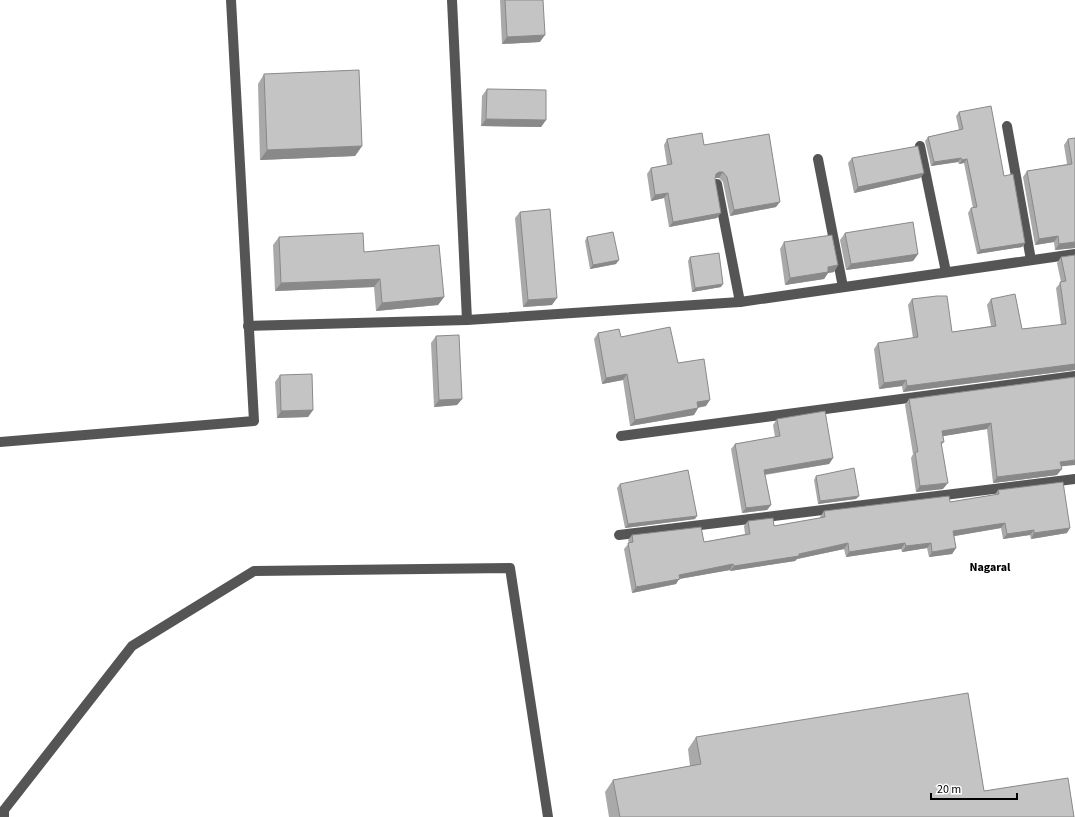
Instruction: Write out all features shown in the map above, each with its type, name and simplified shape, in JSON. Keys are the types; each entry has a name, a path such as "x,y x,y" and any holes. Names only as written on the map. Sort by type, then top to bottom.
{"street":[{"path":"0,442 254,421 231,0"},
{"path":"452,0 467,320"},
{"path":"1007,126 1031,260"},
{"path":"920,146 946,272"},
{"path":"818,160 843,287"},
{"path":"716,184 740,302"},
{"path":"248,326 467,320 740,302 1075,254"},
{"path":"621,436 1075,376"},
{"path":"619,535 1075,479"},
{"path":"4,817 4,810 132,646 254,571 510,568 548,817"}],"building":[{"path":"505,0 543,0 545,35 507,37"},
{"path":"359,70 362,146 267,150 264,74"},
{"path":"487,89 546,90 546,120 486,119"},
{"path":"991,106 1004,176 1013,174 1025,243 980,250 971,208 977,207 967,159 962,160 961,158 934,162 928,137 963,129 959,112"},
{"path":"702,133 704,145 769,134 780,202 734,210 727,177 723,172 719,172 716,174 715,179 721,213 673,222 668,193 655,195 651,168 672,164 667,139"},
{"path":"1075,138 1075,242 1059,244 1058,236 1039,239 1027,171 1072,164 1068,139"},
{"path":"918,146 924,173 858,187 852,158"},
{"path":"550,209 557,298 528,300 520,212"},
{"path":"913,222 918,254 851,264 845,233"},
{"path":"613,232 619,260 593,265 587,237"},
{"path":"363,233 364,252 439,245 444,297 382,303 380,279 281,283 279,237"},
{"path":"832,235 838,265 828,267 828,272 790,278 784,242"},
{"path":"719,253 723,284 695,288 690,257"},
{"path":"1075,255 1075,364 907,386 906,380 884,383 878,343 918,337 912,299 947,296 952,332 996,326 991,299 1015,294 1022,329 1066,324 1060,282 1066,281 1061,257"},
{"path":"670,327 678,363 704,359 710,400 697,402 698,408 635,420 627,374 606,378 598,333 619,329 621,337"},
{"path":"459,335 462,399 439,400 436,336"},
{"path":"312,374 313,410 281,411 280,375"},
{"path":"1075,377 1075,460 1060,462 1062,469 997,477 991,423 942,431 944,442 941,442 948,483 920,486 915,452 918,452 909,399"},
{"path":"825,411 833,458 764,470 771,505 746,508 735,444 780,436 777,419"},
{"path":"854,468 859,496 820,501 816,476"},
{"path":"688,470 697,516 628,524 620,484"},
{"path":"1063,482 1070,528 1034,533 1034,530 1007,534 1005,523 953,531 956,548 932,552 931,543 906,546 905,543 849,552 848,543 799,554 799,556 734,566 733,564 679,575 680,579 636,587 628,543 633,542 632,535 701,527 704,542 750,534 748,521 773,518 774,526 825,517 824,511 949,496 950,502 999,494 998,490"},
{"path":"968,693 984,791 1068,778 1074,817 620,817 613,780 701,764 696,737"}],"district":[{"name":"Nagaral","path":"990,567"}]}
